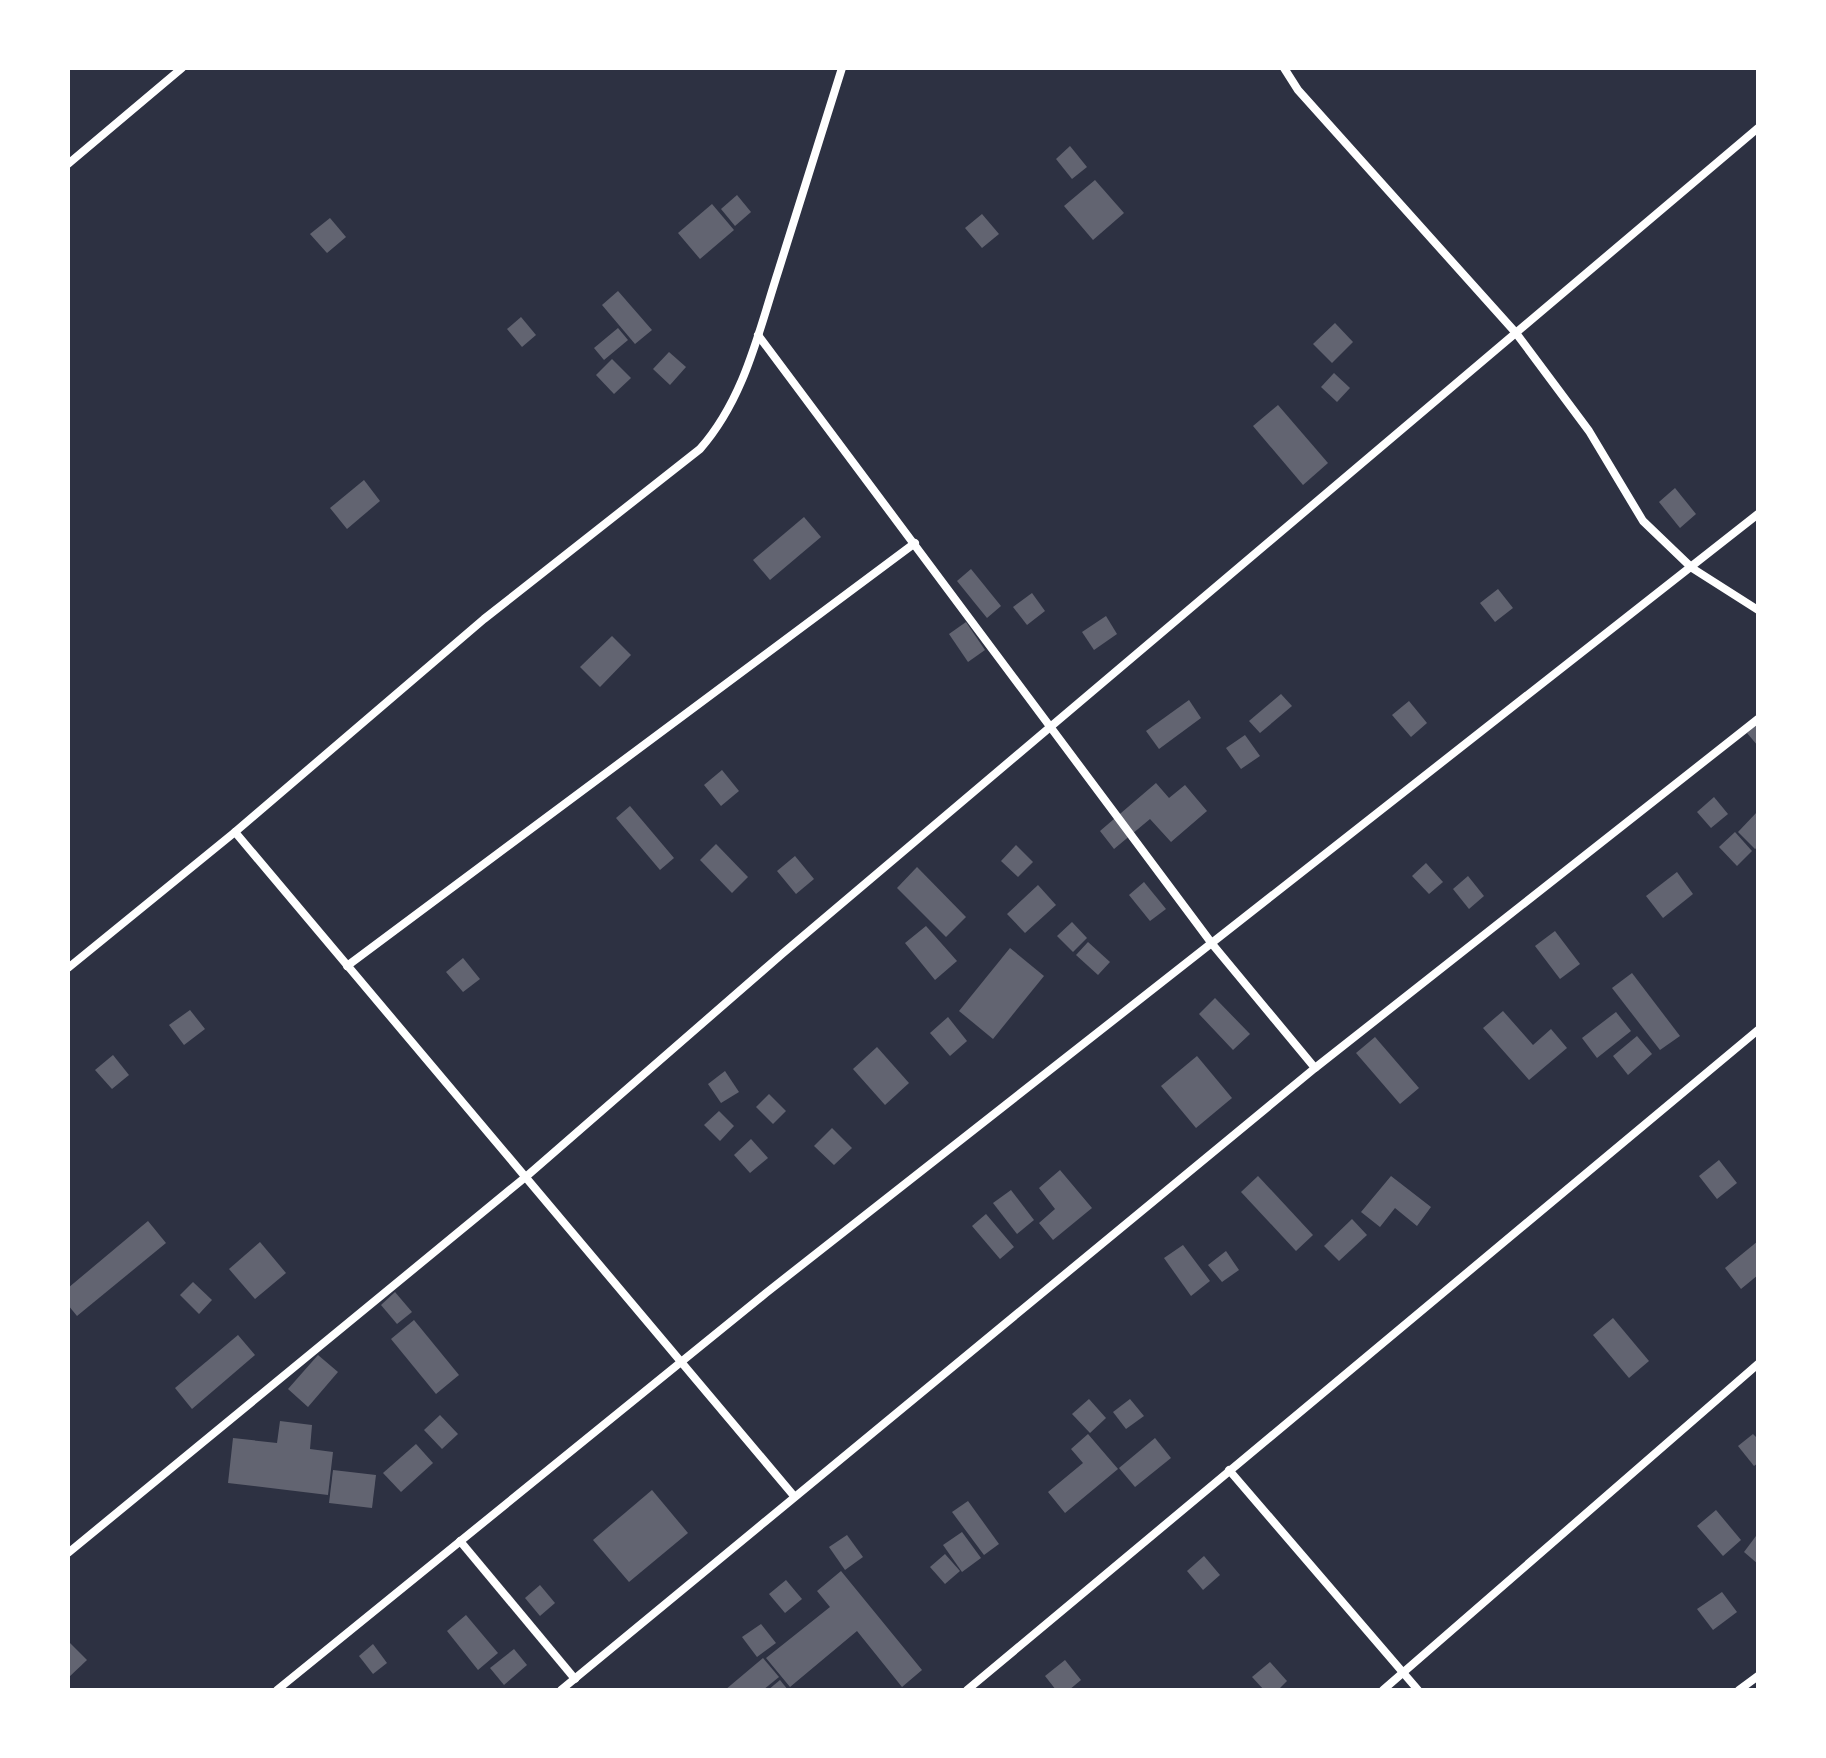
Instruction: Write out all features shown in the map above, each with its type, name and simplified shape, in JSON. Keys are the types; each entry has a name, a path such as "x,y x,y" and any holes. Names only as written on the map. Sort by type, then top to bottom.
{"street":[{"path":"68,164 182,68"},
{"path":"68,968 235,832 484,619 700,449 734,403 842,68"},
{"path":"1284,68 1298,90 1400,207 1516,333 1589,431 1643,521 1692,568 1758,610"},
{"path":"68,1553 528,1175 794,944 1758,128"},
{"path":"758,335 1213,945 1315,1068"},
{"path":"277,1690 682,1362 1758,514"},
{"path":"347,966 915,543"},
{"path":"561,1690 1315,1068 1758,719"},
{"path":"235,832 528,1175 794,1496"},
{"path":"967,1690 1758,1030"},
{"path":"1383,1690 1758,1364"},
{"path":"1229,1470 1418,1690"},
{"path":"460,1541 575,1679"},
{"path":"1739,1690 1758,1676"}],"building":[{"path":"1070,146 1087,167 1072,179 1056,159"},
{"path":"1095,180 1124,213 1093,240 1064,206"},
{"path":"737,195 751,212 735,226 721,209"},
{"path":"712,204 734,230 700,259 678,233"},
{"path":"982,214 999,234 982,248 965,228"},
{"path":"330,218 346,237 327,253 310,234"},
{"path":"618,291 652,330 635,344 602,305"},
{"path":"521,317 536,335 522,347 507,329"},
{"path":"1335,323 1353,342 1332,363 1313,344"},
{"path":"618,328 628,340 604,360 594,348"},
{"path":"669,352 686,367 670,385 653,369"},
{"path":"612,359 631,378 614,394 596,375"},
{"path":"1334,373 1350,388 1337,402 1321,387"},
{"path":"1278,405 1328,463 1303,485 1253,426"},
{"path":"364,480 380,501 347,529 330,508"},
{"path":"1675,488 1696,514 1680,528 1659,502"},
{"path":"804,517 821,537 770,580 753,560"},
{"path":"971,569 1001,606 987,618 957,581"},
{"path":"1498,589 1513,608 1495,622 1480,603"},
{"path":"1032,593 1045,611 1027,625 1013,607"},
{"path":"1106,616 1117,634 1094,650 1082,632"},
{"path":"966,622 985,650 968,662 949,634"},
{"path":"612,636 631,655 600,687 580,667"},
{"path":"1281,694 1292,706 1260,733 1249,721"},
{"path":"1189,700 1201,718 1159,749 1146,731"},
{"path":"1409,701 1427,723 1411,737 1392,715"},
{"path":"1758,724 1758,746 1747,733"},
{"path":"1245,735 1260,756 1241,769 1226,748"},
{"path":"722,770 739,791 721,806 704,785"},
{"path":"1156,783 1169,798 1185,785 1207,811 1171,842 1150,819 1114,849 1100,831"},
{"path":"1714,797 1728,814 1711,828 1697,812"},
{"path":"630,806 674,858 660,870 616,818"},
{"path":"1758,811 1758,847 1755,849 1738,832"},
{"path":"1735,832 1752,851 1737,866 1719,847"},
{"path":"716,844 748,877 732,893 700,860"},
{"path":"1016,845 1033,862 1018,877 1001,861"},
{"path":"795,856 814,879 796,894 777,871"},
{"path":"1426,863 1443,882 1429,894 1412,876"},
{"path":"917,867 966,917 946,937 897,888"},
{"path":"1677,872 1693,894 1663,918 1646,896"},
{"path":"1468,876 1484,896 1469,909 1453,889"},
{"path":"1144,882 1166,909 1150,921 1129,895"},
{"path":"1038,885 1056,905 1025,933 1007,914"},
{"path":"1072,922 1087,938 1073,952 1057,936"},
{"path":"926,926 957,961 935,980 905,943"},
{"path":"1555,931 1580,964 1560,979 1535,946"},
{"path":"1088,942 1110,962 1098,975 1076,955"},
{"path":"1010,948 1044,976 993,1039 959,1011"},
{"path":"463,958 480,979 463,992 446,972"},
{"path":"1632,973 1680,1036 1660,1050 1612,988"},
{"path":"1215,998 1250,1034 1233,1050 1199,1014"},
{"path":"190,1010 205,1029 184,1045 169,1025"},
{"path":"1503,1011 1533,1045 1551,1029 1567,1048 1529,1080 1483,1028"},
{"path":"1616,1012 1631,1031 1597,1058 1582,1038"},
{"path":"948,1017 967,1041 950,1056 930,1033"},
{"path":"1637,1036 1652,1054 1628,1075 1613,1056"},
{"path":"1375,1037 1419,1088 1400,1104 1356,1053"},
{"path":"877,1047 909,1083 885,1105 853,1069"},
{"path":"113,1055 129,1075 112,1089 95,1070"},
{"path":"1197,1056 1232,1098 1196,1128 1161,1086"},
{"path":"725,1071 739,1092 721,1103 708,1084"},
{"path":"769,1094 786,1111 773,1124 756,1107"},
{"path":"719,1111 734,1126 720,1141 704,1125"},
{"path":"832,1128 852,1148 834,1165 814,1146"},
{"path":"751,1139 768,1158 750,1173 734,1155"},
{"path":"1719,1160 1737,1183 1717,1199 1699,1176"},
{"path":"1060,1170 1092,1208 1053,1240 1039,1223 1055,1209 1039,1188"},
{"path":"1258,1176 1313,1235 1296,1251 1241,1192"},
{"path":"1391,1176 1431,1207 1417,1226 1395,1208 1380,1227 1361,1212"},
{"path":"1011,1190 1034,1220 1017,1234 993,1203"},
{"path":"986,1214 1014,1247 1000,1259 972,1226"},
{"path":"1352,1219 1367,1235 1339,1261 1324,1246"},
{"path":"148,1221 166,1243 77,1316 68,1305 68,1288"},
{"path":"1758,1241 1758,1275 1741,1289 1725,1268"},
{"path":"260,1242 286,1273 255,1299 229,1269"},
{"path":"1183,1245 1210,1281 1191,1296 1164,1258"},
{"path":"1226,1251 1239,1270 1222,1282 1208,1265"},
{"path":"193,1282 212,1300 199,1314 180,1295"},
{"path":"395,1292 412,1312 397,1324 381,1305"},
{"path":"1613,1318 1649,1361 1629,1378 1593,1335"},
{"path":"414,1320 459,1375 436,1394 391,1339"},
{"path":"238,1335 255,1355 192,1409 175,1388"},
{"path":"318,1355 338,1372 308,1407 288,1389"},
{"path":"1089,1399 1106,1418 1090,1433 1072,1414"},
{"path":"1130,1399 1144,1416 1126,1429 1113,1412"},
{"path":"440,1415 458,1434 442,1449 424,1430"},
{"path":"280,1421 312,1425 310,1449 333,1452 328,1495 228,1483 233,1438 277,1443"},
{"path":"1088,1434 1118,1469 1065,1513 1048,1492 1083,1463 1071,1449"},
{"path":"1753,1434 1758,1439 1758,1463 1754,1466 1738,1446"},
{"path":"1155,1438 1171,1458 1135,1487 1119,1468"},
{"path":"416,1444 433,1463 401,1492 383,1473"},
{"path":"333,1470 376,1475 372,1508 329,1503"},
{"path":"652,1490 688,1533 629,1582 593,1540"},
{"path":"968,1501 999,1544 984,1555 952,1512"},
{"path":"1716,1510 1741,1540 1723,1556 1697,1526"},
{"path":"962,1532 981,1558 962,1572 943,1545"},
{"path":"847,1535 863,1557 845,1570 829,1547"},
{"path":"1756,1536 1758,1538 1758,1564 1744,1552"},
{"path":"945,1554 960,1571 945,1584 930,1567"},
{"path":"1204,1556 1220,1575 1203,1590 1187,1571"},
{"path":"841,1571 922,1670 902,1687 857,1631 790,1687 766,1658 830,1607 817,1591"},
{"path":"786,1580 802,1599 785,1613 769,1594"},
{"path":"540,1585 555,1603 540,1616 525,1598"},
{"path":"1722,1592 1737,1612 1713,1630 1697,1609"},
{"path":"466,1615 498,1653 478,1670 447,1631"},
{"path":"761,1624 776,1643 757,1657 742,1637"},
{"path":"68,1641 87,1660 68,1678"},
{"path":"373,1644 387,1663 373,1674 359,1656"},
{"path":"514,1649 527,1665 504,1685 490,1668"},
{"path":"763,1658 779,1677 763,1690 725,1690"},
{"path":"1065,1660 1081,1680 1069,1690 1056,1690 1045,1676"},
{"path":"1270,1662 1287,1681 1278,1690 1264,1690 1252,1677"},
{"path":"780,1680 788,1690 768,1690"}]}
